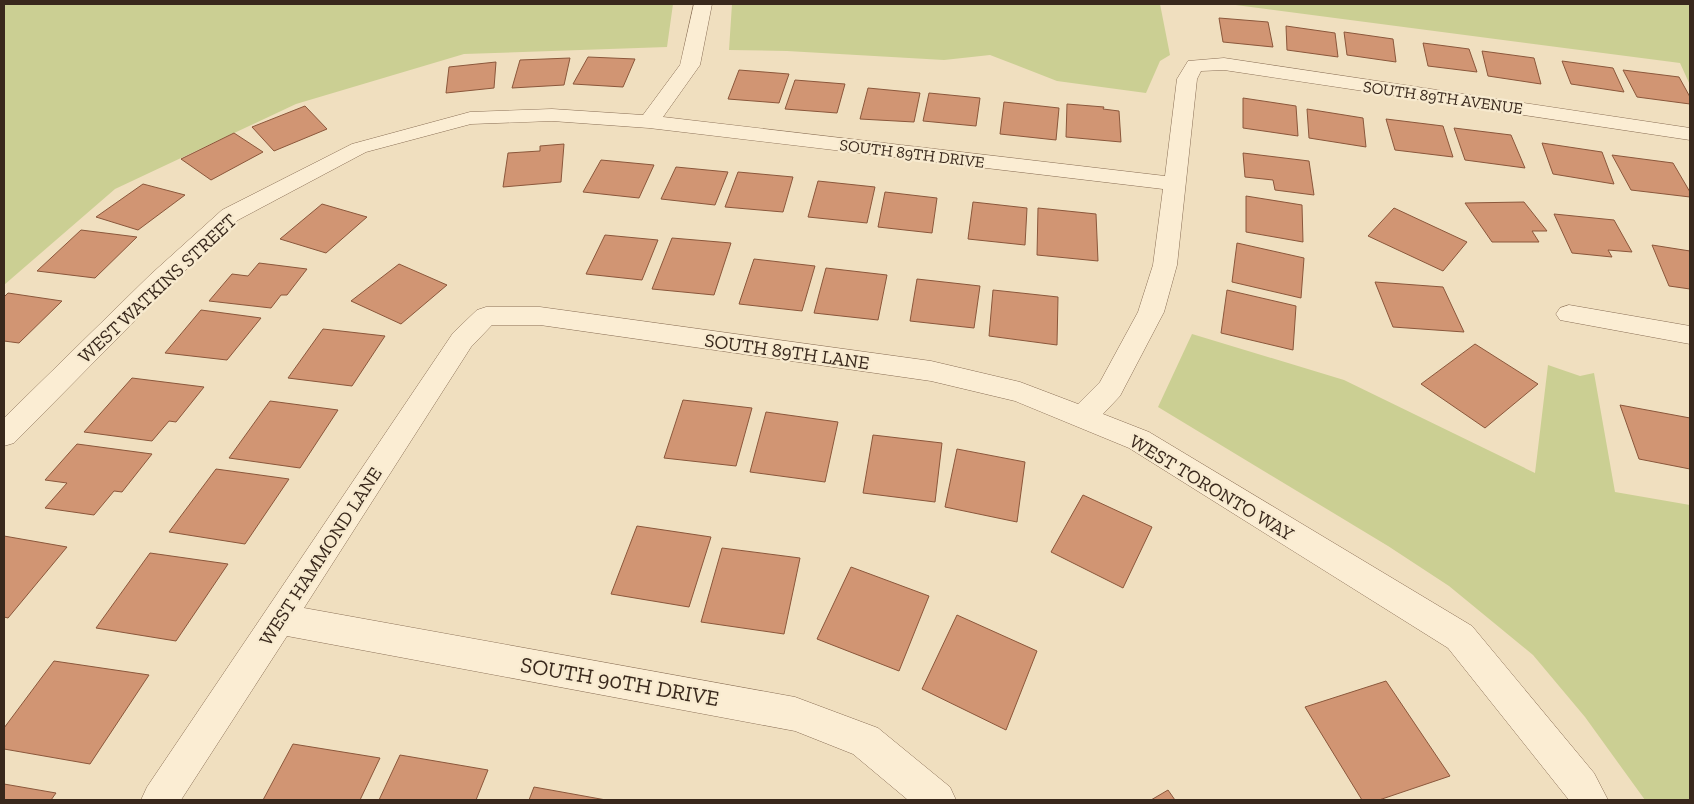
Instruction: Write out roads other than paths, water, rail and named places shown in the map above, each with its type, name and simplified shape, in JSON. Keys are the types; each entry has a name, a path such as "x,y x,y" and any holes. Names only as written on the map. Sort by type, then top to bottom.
{"street":[{"path":"650,122 690,65 703,4"},
{"name":"SOUTH 89TH AVENUE","path":"1174,184 1186,79 1195,65 1224,64 1690,134"},
{"name":"WEST WATKINS STREET","path":"4,435 159,281 230,215 359,148 470,118 552,115 650,122"},
{"name":"SOUTH 89TH DRIVE","path":"650,122 1174,184"},
{"path":"1082,417 1110,389 1151,312 1165,265 1174,184"},
{"path":"1568,314 1690,335"},
{"name":"SOUTH 89TH LANE","path":"486,316 540,316 931,371 1020,392 1082,417"},
{"name":"WEST HAMMOND LANE","path":"160,800 462,340 486,316"},
{"name":"WEST TORONTO WAY","path":"1082,417 1139,440 1460,637 1581,786 1589,800"},
{"name":"SOUTH 90TH DRIVE","path":"279,619 795,714 865,741 937,800"}]}
